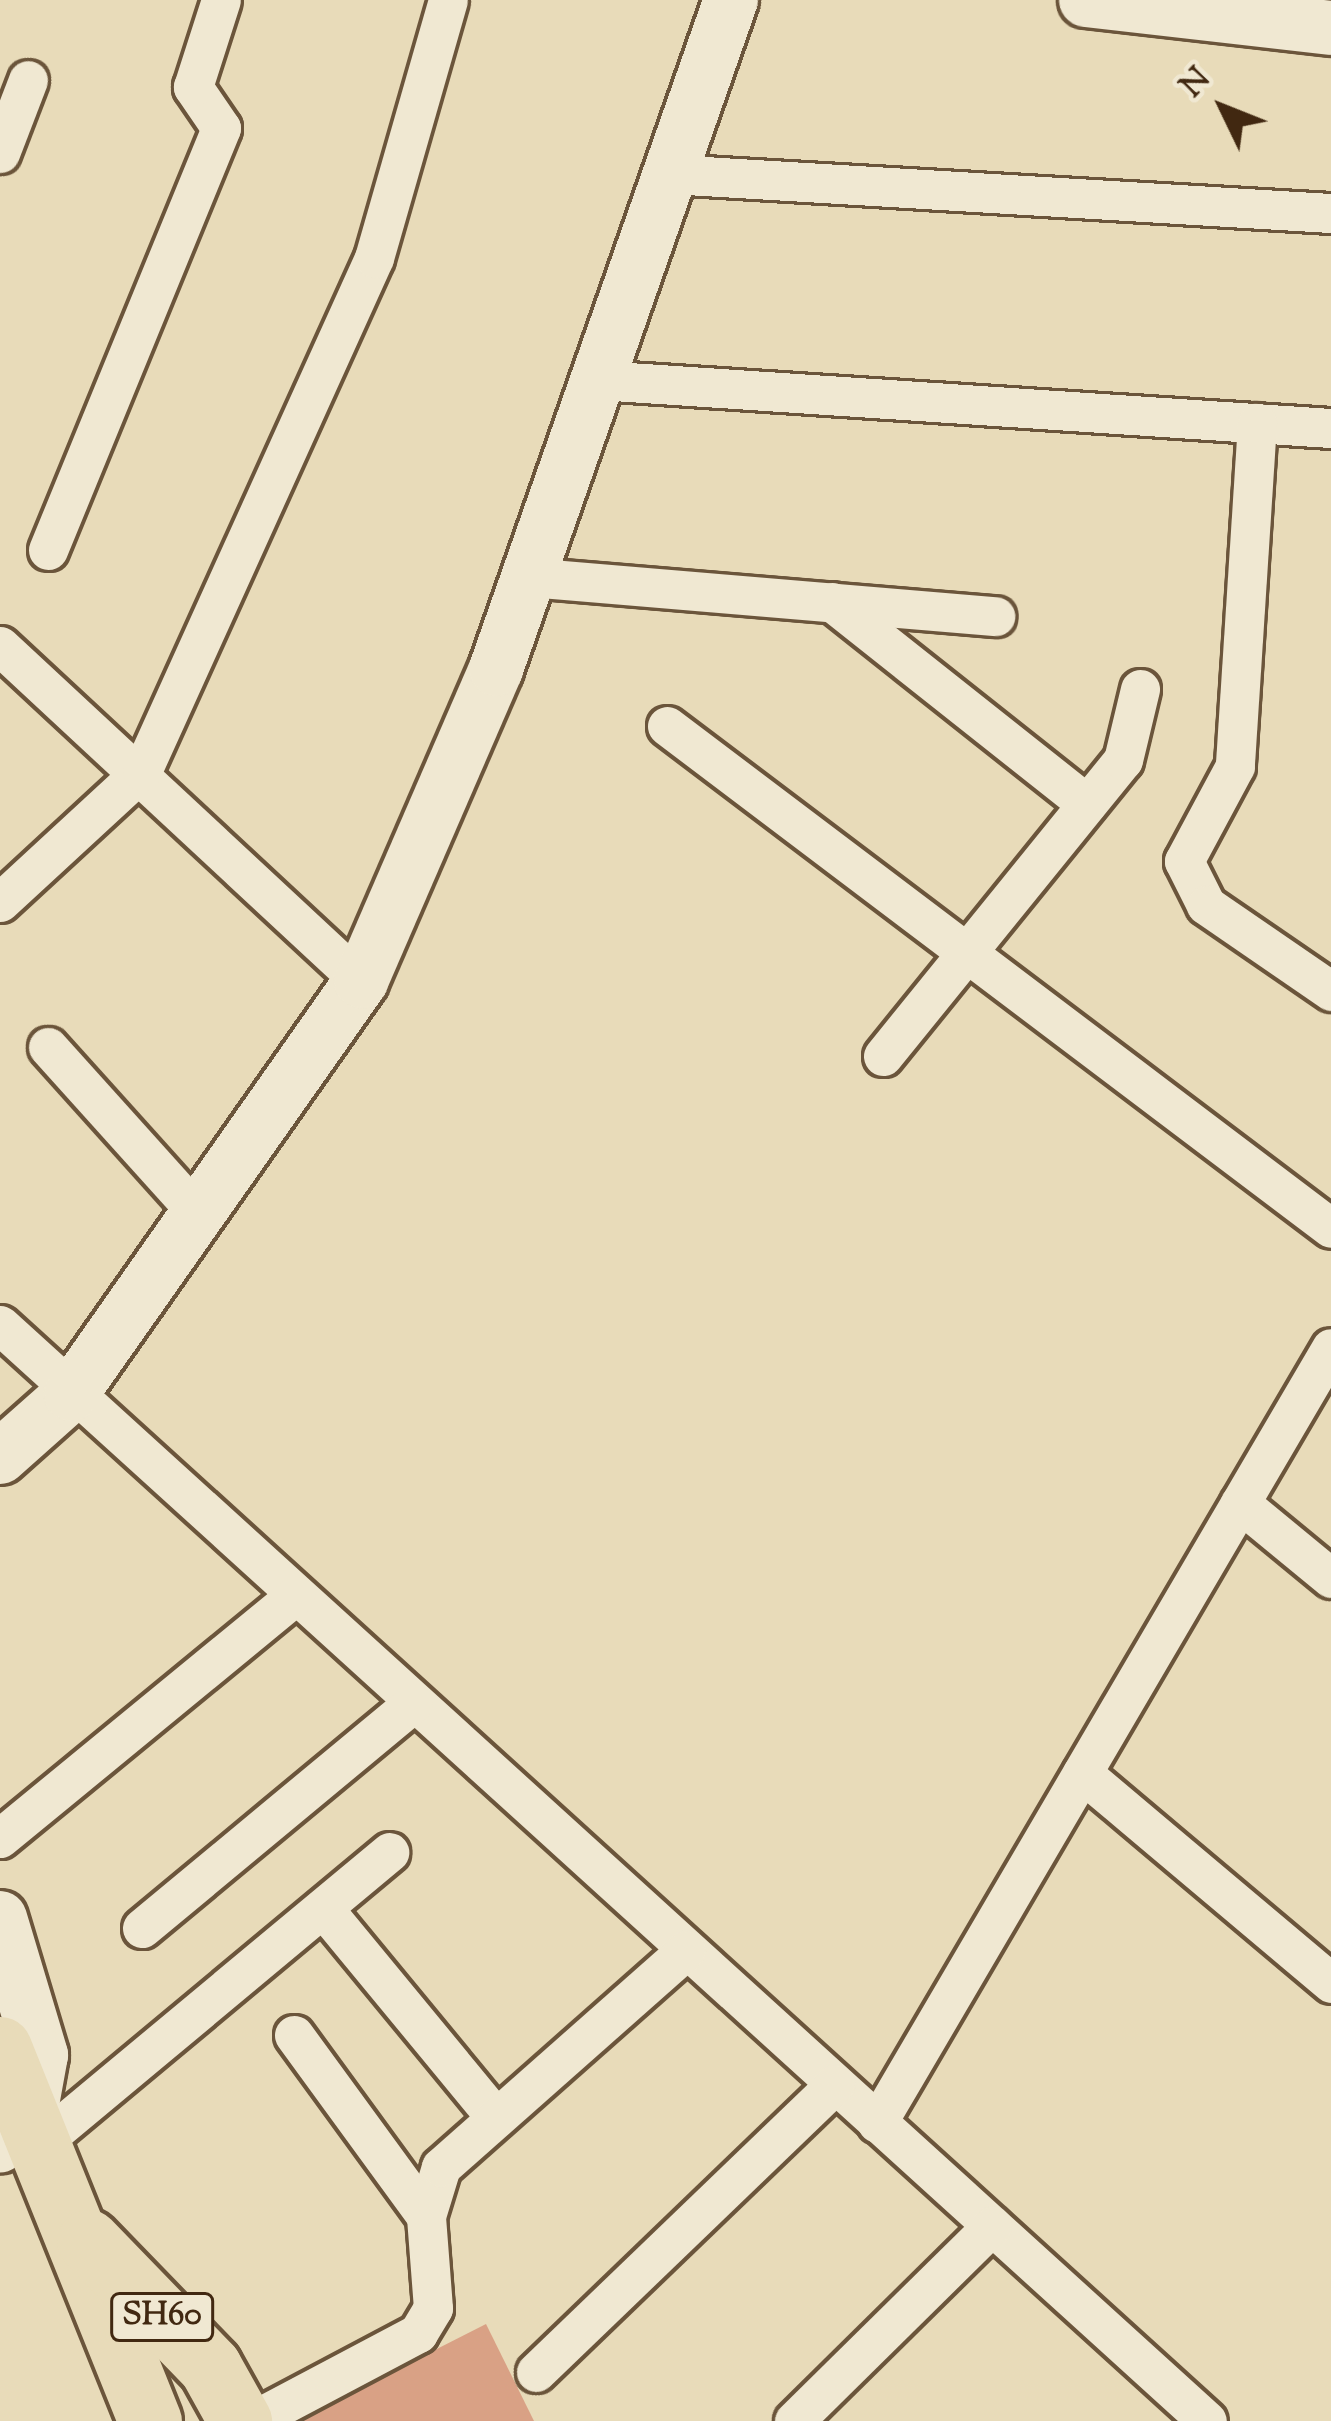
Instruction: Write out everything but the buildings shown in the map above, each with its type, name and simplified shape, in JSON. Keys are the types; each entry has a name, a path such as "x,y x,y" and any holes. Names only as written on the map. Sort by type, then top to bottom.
{"main road":[{"name":"SH60","path":"13,2102 70,2223 142,2418"},
{"name":"SH60","path":"70,2223 210,2367 240,2421"}],"street":[{"path":"48,550 221,128 193,87 221,0"},
{"path":"0,902 142,771 374,258 448,0"},
{"path":"0,1457 71,1394 361,981 528,577 731,0"},
{"path":"1085,0 1331,28"},
{"path":"0,153 28,80"},
{"path":"670,174 1331,213"},
{"path":"598,380 1331,428"},
{"path":"1258,423 1235,766 1184,861 1206,905 1331,991"},
{"path":"528,577 995,616"},
{"path":"832,602 1087,804"},
{"path":"0,646 142,771 361,981"},
{"path":"883,1056 1123,760 1140,689"},
{"path":"667,726 971,948 1331,1228"},
{"path":"48,1047 200,1216"},
{"path":"0,1325 992,2226 1164,2408 1207,2421"},
{"path":"877,2122 1331,1348"},
{"path":"1240,1503 1331,1578"},
{"path":"0,1838 295,1596"},
{"path":"142,1928 412,1702"},
{"path":"1082,1773 1331,1983"},
{"path":"13,2102 323,1908 389,1852"},
{"path":"323,1908 496,2118"},
{"path":"0,1918 41,2054 13,2102"},
{"path":"252,2421 418,2333 434,2308 426,2216 441,2167 686,1950"},
{"path":"294,2035 426,2216"},
{"path":"536,2372 835,2084"},
{"path":"794,2421 992,2226"}]}
